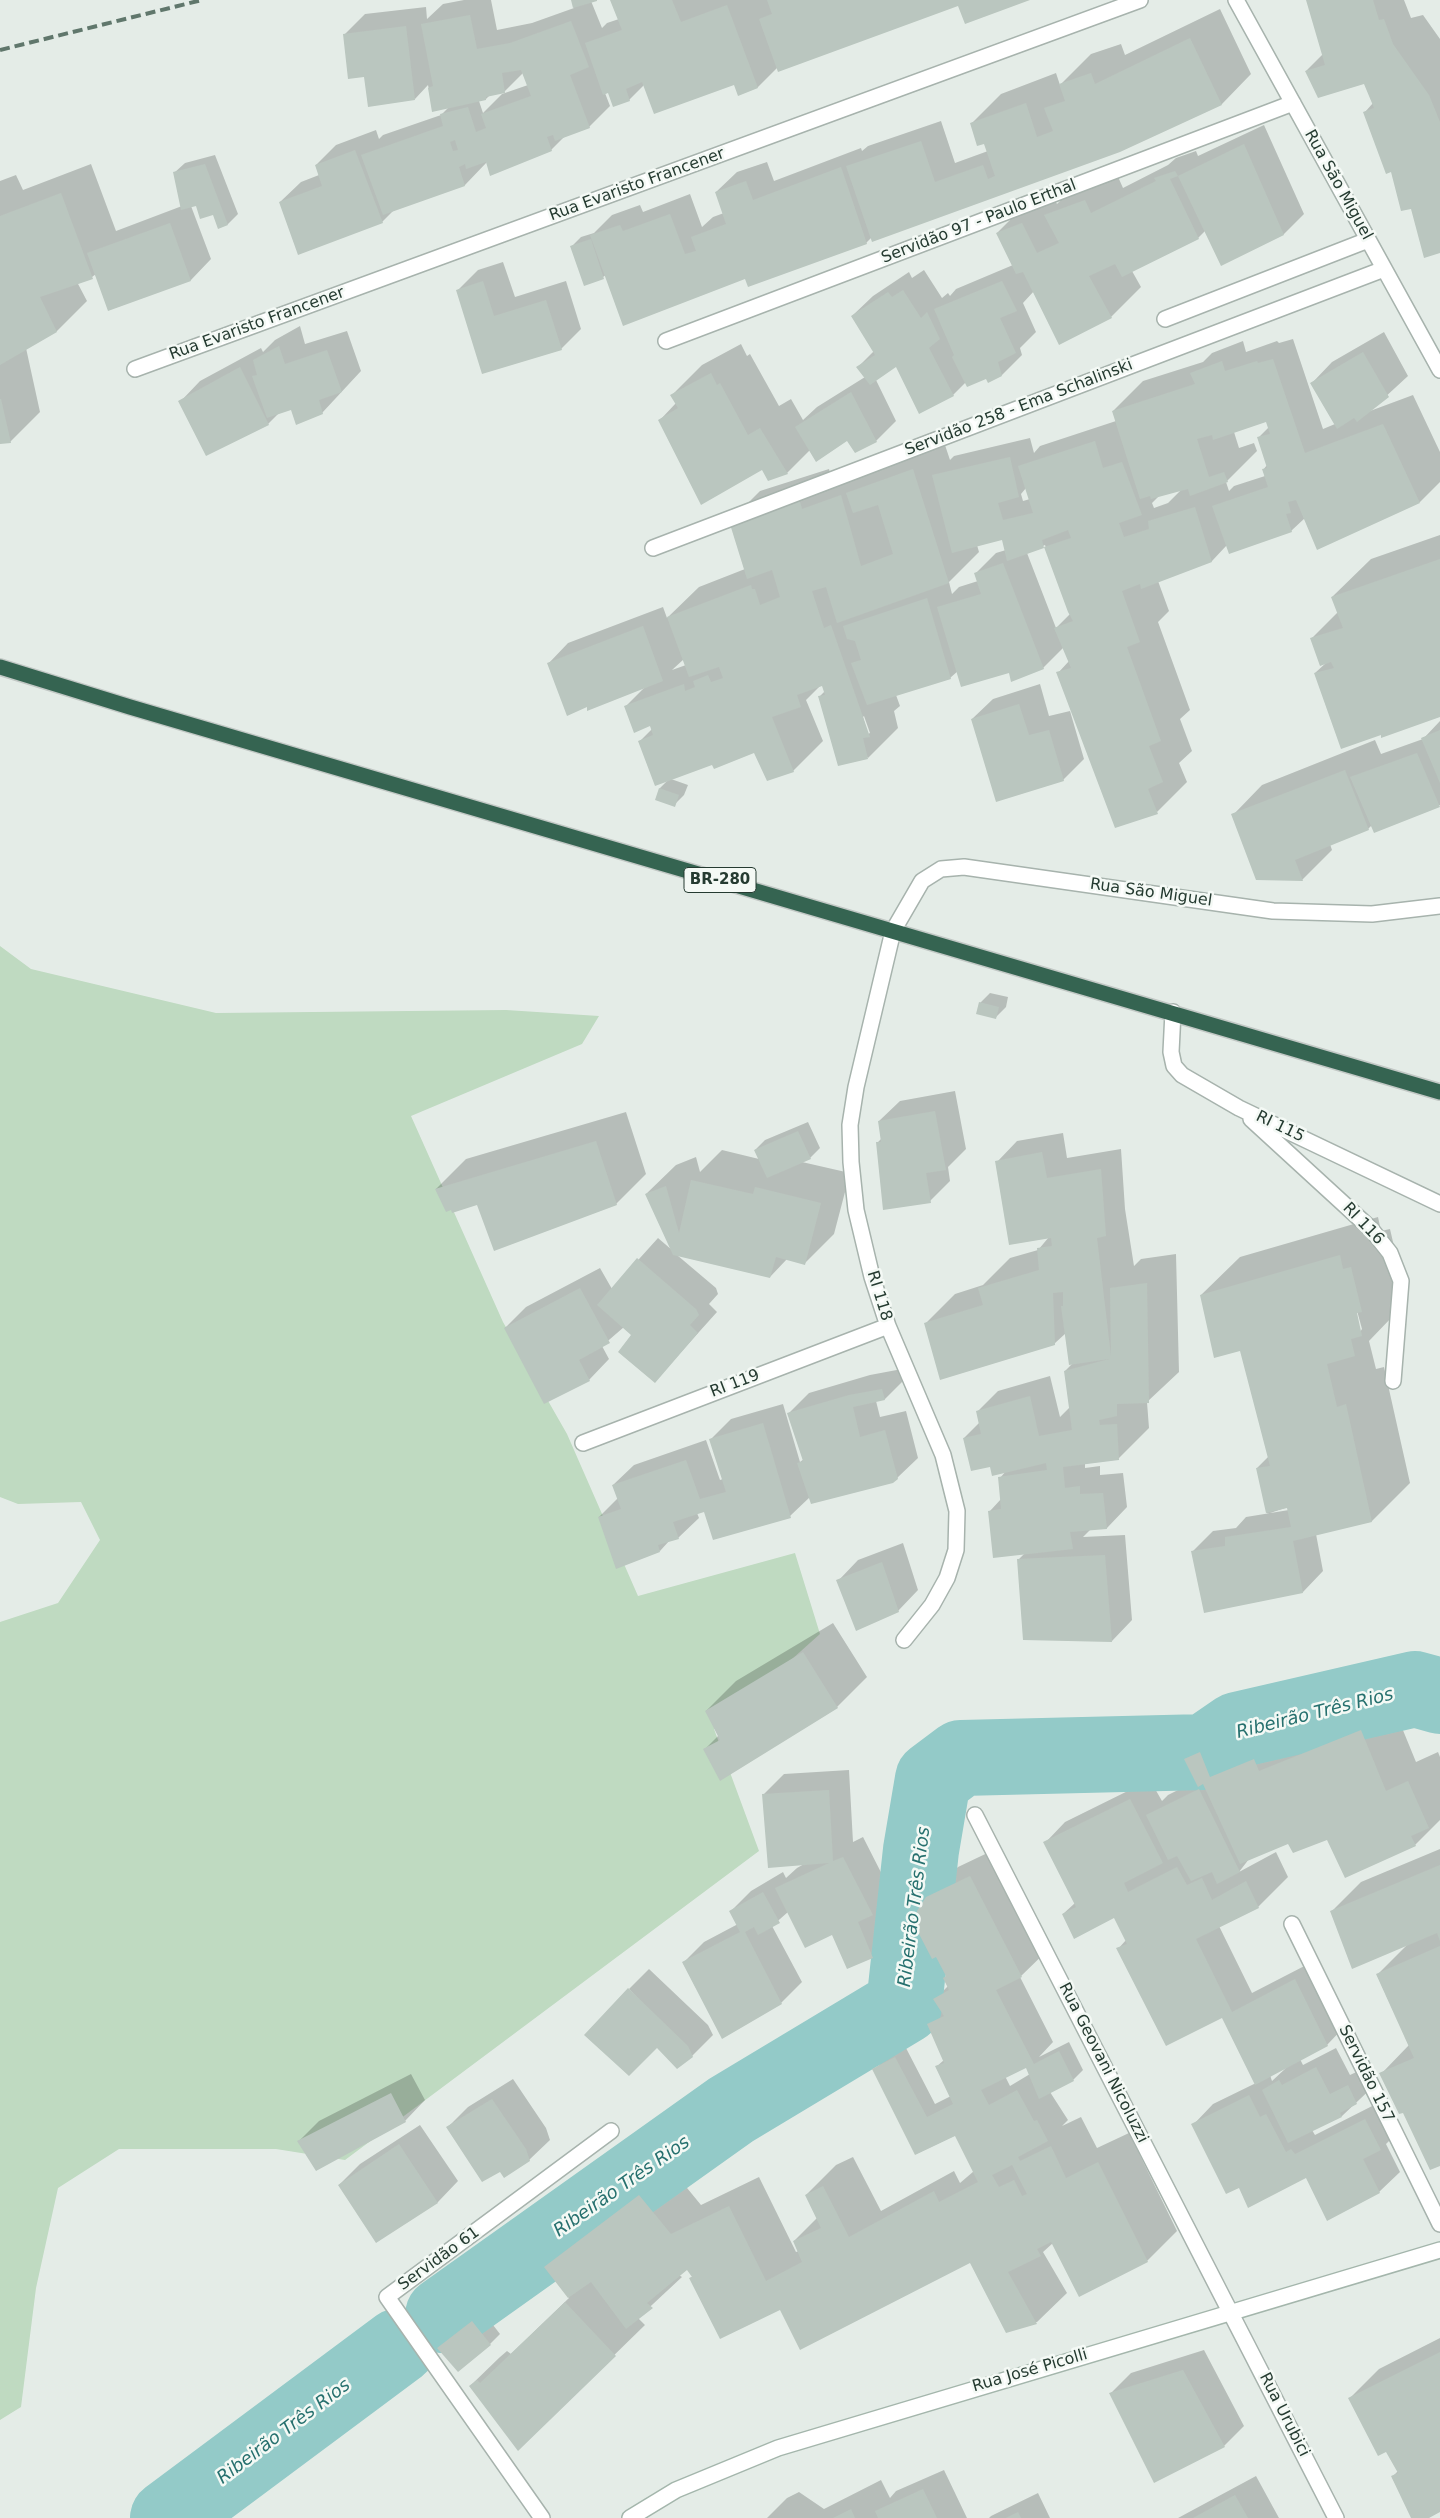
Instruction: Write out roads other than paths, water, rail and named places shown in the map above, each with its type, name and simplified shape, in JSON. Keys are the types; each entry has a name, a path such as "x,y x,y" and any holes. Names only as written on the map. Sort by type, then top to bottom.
{"highway":[{"name":"BR-280","path":"0,667 130,707 1440,1092"}],"street":[{"name":"Rua Evaristo Francener","path":"135,369 1140,0"},
{"name":"Rua São Miguel","path":"1236,0 1440,370"},
{"name":"Servidão 97 - Paulo Erthal","path":"666,341 1293,102"},
{"path":"1165,319 1368,240"},
{"name":"Servidão 258 - Ema Schalinski","path":"653,548 1384,269"},
{"name":"Rua São Miguel","path":"894,931 922,881 941,869 964,867 1272,911 1372,914 1440,906"},
{"name":"RI 118","path":"894,931 856,1087 850,1125 851,1162 856,1210 872,1277 888,1326 942,1455 957,1510 956,1550 947,1578 932,1605 904,1640"},
{"name":"RI 115","path":"1173,1012 1171,1052 1174,1066 1182,1075 1239,1108 1440,1204"},
{"name":"RI 116","path":"1239,1108 1371,1229 1390,1253 1401,1282 1393,1381"},
{"name":"RI 119","path":"583,1443 888,1326"},
{"name":"Rua Geovani Nicoluzzi","path":"975,1815 1232,2312"},
{"name":"Servidão 157","path":"1292,1924 1440,2224"},
{"name":"Servidão 61","path":"542,2518 387,2297 611,2132"},
{"name":"Rua José Picolli","path":"630,2518 676,2490 778,2448 1440,2250"},
{"name":"Rua Urubici","path":"1232,2312 1336,2518"}],"waterway":[{"name":"Ribeirão Três Rios","path":"443,2315 731,2110 904,2006 921,1850 933,1779 961,1758 1205,1752 1237,1730 1415,1689 1440,1696"},
{"name":"Ribeirão Três Rios","path":"168,2518 399,2346"}],"railway":[{"path":"0,50 202,0"}]}
